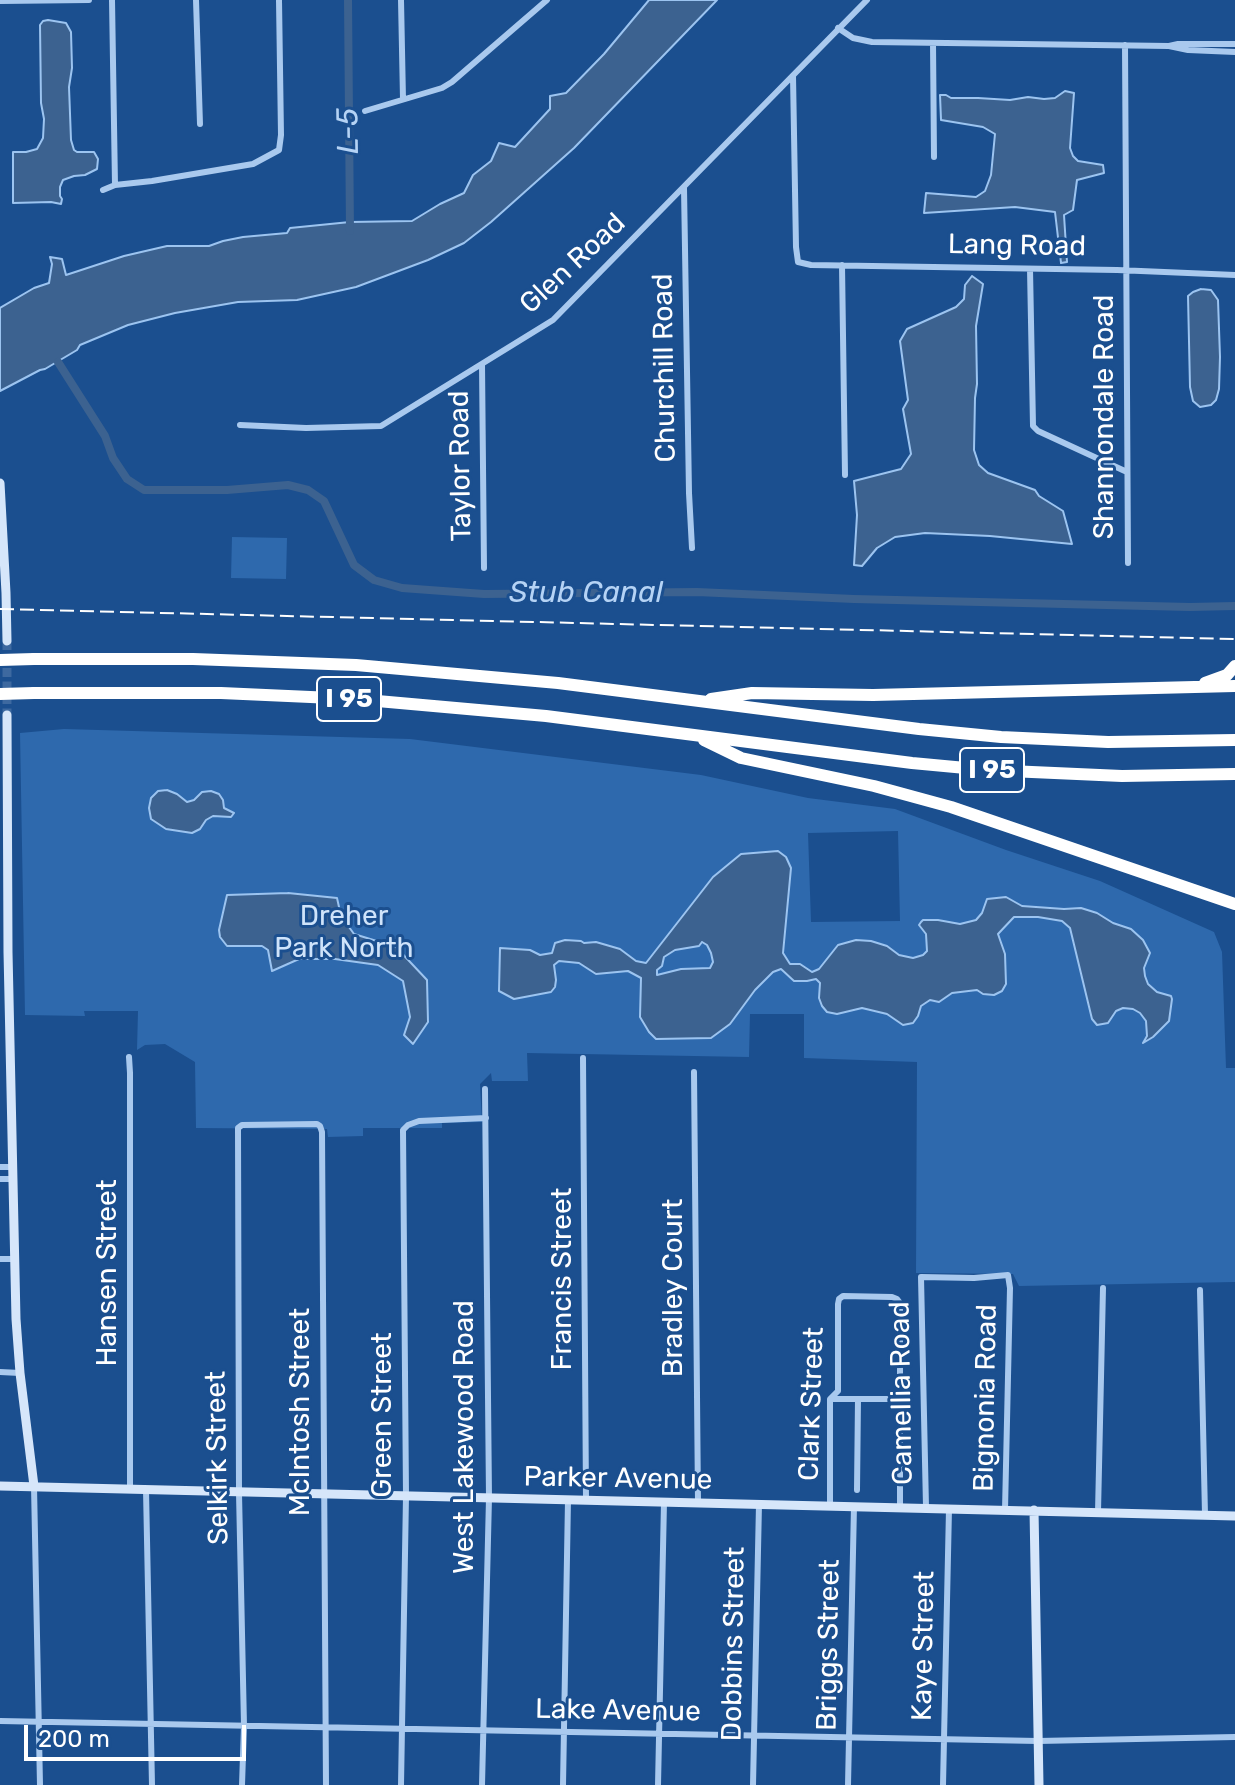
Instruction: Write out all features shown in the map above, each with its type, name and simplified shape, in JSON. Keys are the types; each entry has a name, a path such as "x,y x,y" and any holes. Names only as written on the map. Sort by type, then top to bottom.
{"highway":[{"name":"I 95","path":"0,660 193,659 356,665 558,683 919,729 1014,738 1122,742 1235,740"},
{"path":"1195,687 1223,677 1235,666"},
{"path":"697,702 752,693 873,695 1235,686"},
{"name":"I 95","path":"0,694 221,693 355,699 546,716 987,770 1122,776 1235,774"},
{"path":"694,735 741,758 926,799 978,815 1235,904"}],"street":[{"path":"0,1 86,0"},
{"path":"112,0 115,185"},
{"path":"196,0 200,124"},
{"path":"103,190 115,185 253,164 279,150 279,0"},
{"path":"401,0 403,99"},
{"path":"365,111 442,88 452,82 547,0"},
{"name":"Glen Road","path":"240,425 306,428 381,426 553,320 867,0"},
{"path":"838,28 846,35 862,40 1169,46 1235,52"},
{"path":"933,43 934,157"},
{"path":"1169,46 1235,44"},
{"name":"Shannondale Road","path":"1125,45 1128,563"},
{"name":"Lang Road","path":"793,76 798,262 811,265 1235,275"},
{"name":"Churchill Road","path":"684,188 692,548"},
{"path":"842,265 845,475"},
{"path":"1030,269 1033,426 1127,472"},
{"name":"Taylor Road","path":"482,364 484,568"},
{"path":"0,483 7,641"},
{"path":"7,715 8,952 15,1259 20,1373 34,1486 40,1785"},
{"name":"Hansen Street","path":"129,1057 130,1489"},
{"name":"Francis Street","path":"583,1058 586,1500"},
{"name":"Bradley Court","path":"694,1072 698,1502"},
{"name":"West Lakewood Road","path":"482,1785 489,1498 485,1089"},
{"name":"Green Street","path":"401,1785 406,1496 403,1130 419,1121 486,1118"},
{"name":"McIntosh Street","path":"238,1131 239,1126 257,1125 317,1124 322,1129 326,1785"},
{"name":"Selkirk Street","path":"238,1131 242,1785"},
{"path":"0,1167 13,1167"},
{"path":"0,1179 13,1179"},
{"path":"0,1259 15,1259"},
{"name":"Camellia Road","path":"926,1507 921,1277 1008,1275 1010,1288"},
{"name":"Bignonia Road","path":"1005,1510 1010,1288"},
{"path":"1098,1512 1103,1288"},
{"path":"1200,1290 1205,1515"},
{"name":"Clark Street","path":"830,1505 830,1399 838,1391 838,1304 843,1296 892,1297 900,1303 900,1399"},
{"path":"0,1372 20,1373"},
{"path":"830,1399 900,1399 900,1507"},
{"path":"857,1490 858,1399"},
{"name":"Parker Avenue","path":"0,1486 1235,1516"},
{"path":"146,1490 152,1785"},
{"path":"563,1785 568,1500"},
{"path":"658,1785 664,1502"},
{"name":"Dobbins Street","path":"753,1785 759,1504"},
{"name":"Briggs Street","path":"848,1785 854,1506"},
{"name":"Kaye Street","path":"943,1785 949,1508"},
{"path":"1034,1510 1039,1785"},
{"name":"Lake Avenue","path":"0,1721 944,1740 1235,1737"}],"green space":[{"path":"232,537 287,538 286,579 231,578"},
{"name":"Dreher Park North","path":"64,729 410,739 701,775 808,798 895,809 1100,881 1214,932 1222,952 1226,1068 1235,1068 1235,1282 1019,1286 1013,1274 916,1273 917,1062 804,1058 804,1014 750,1014 749,1057 527,1053 528,1081 492,1081 491,1073 480,1084 482,1122 442,1123 442,1128 363,1128 363,1136 328,1137 327,1129 196,1128 195,1062 165,1044 145,1045 137,1050 138,1011 84,1011 85,1016 25,1015 20,733","holes":["898,831 900,921 811,922 808,833"]}],"shaded area":[{"path":"649,0 717,0 574,148 464,243 356,287 297,300 238,302 128,325 80,345 77,350 45,369 0,391 0,308 49,283 50,257 62,259 66,275 167,246 209,246 243,237 287,233 290,228 350,222 412,221 464,193 473,175 491,161 499,143 515,147 550,109 550,96 566,93"},
{"path":"48,20 66,23 71,32 71,140 77,152 94,152 98,159 97,169 63,180 60,187 61,204 13,203 13,152 37,149 43,138 40,25"},
{"path":"1065,91 1074,93 1070,148 1073,156 1078,161 1103,165 1104,173 1077,180 1073,210 1064,215 1067,262 1061,263 1055,212 1015,207 924,213 926,193 976,197 985,191 991,175 995,134 983,127 941,120 940,95 951,98 1044,99 1055,98"},
{"path":"972,276 983,284 976,326 974,450 979,465 988,473 1035,490 1063,511 1072,544 925,533 895,537 877,548 862,566 854,565 857,515 854,481 901,469 911,454 903,409 908,400 900,341 907,329 956,307 964,299 965,285"},
{"path":"1201,289 1211,290 1218,300 1220,357 1216,400 1211,405 1200,407 1193,401 1190,387 1188,296"},
{"path":"167,790 187,802 202,792 211,791 219,794 224,808 234,813 231,817 213,816 192,833 166,829 151,819 149,808 151,798 158,791"},
{"path":"778,851 786,857 791,868 783,953 790,964 800,964 812,972 819,969 838,945 856,940 887,946 899,955 913,958 923,955 927,951 926,934 919,925 923,920 960,924 976,920 987,899 1006,897 1022,906 1081,908 1131,929 1143,940 1150,953 1144,968 1148,984 1172,999 1169,1021 1143,1043 1147,1036 1146,1021 1133,1009 1116,1011 1108,1023 1097,1025 1092,1019 1070,928 1062,921 1038,917 1014,917 998,934 1005,954 1006,984 1002,991 994,995 977,990 952,993 939,1002 930,1000 921,1006 913,1023 903,1025 887,1014 862,1008 837,1014 827,1012 819,998 820,983 816,979 794,981 781,969 773,972 755,990 730,1024 711,1038 656,1039 640,1017 641,978 628,971 596,974 579,963 559,961 554,965 556,980 551,992 514,999 499,991 500,948 530,950 540,955 552,953 555,943 565,940 596,942 620,949 636,961 646,963 713,877 741,854","holes":["702,942 707,945 713,962 710,968 681,969 657,975 664,957 675,950 699,946"]},
{"path":"288,893 337,898 341,916 354,934 396,947 427,980 428,1022 413,1044 404,1035 410,1017 403,981 378,965 335,959 299,959 272,971 268,950 262,946 227,946 220,937 227,895"}],"waterway":[{"name":"L-5","path":"348,0 350,231"},
{"name":"Stub Canal","path":"58,362 105,436 113,458 127,479 144,490 227,490 288,485 308,490 324,501 354,565 374,580 402,588 484,594 697,592 854,599 1235,606"}],"tunnel":[{"path":"7,641 7,715"}],"railway":[{"path":"0,609 1235,639"}]}
